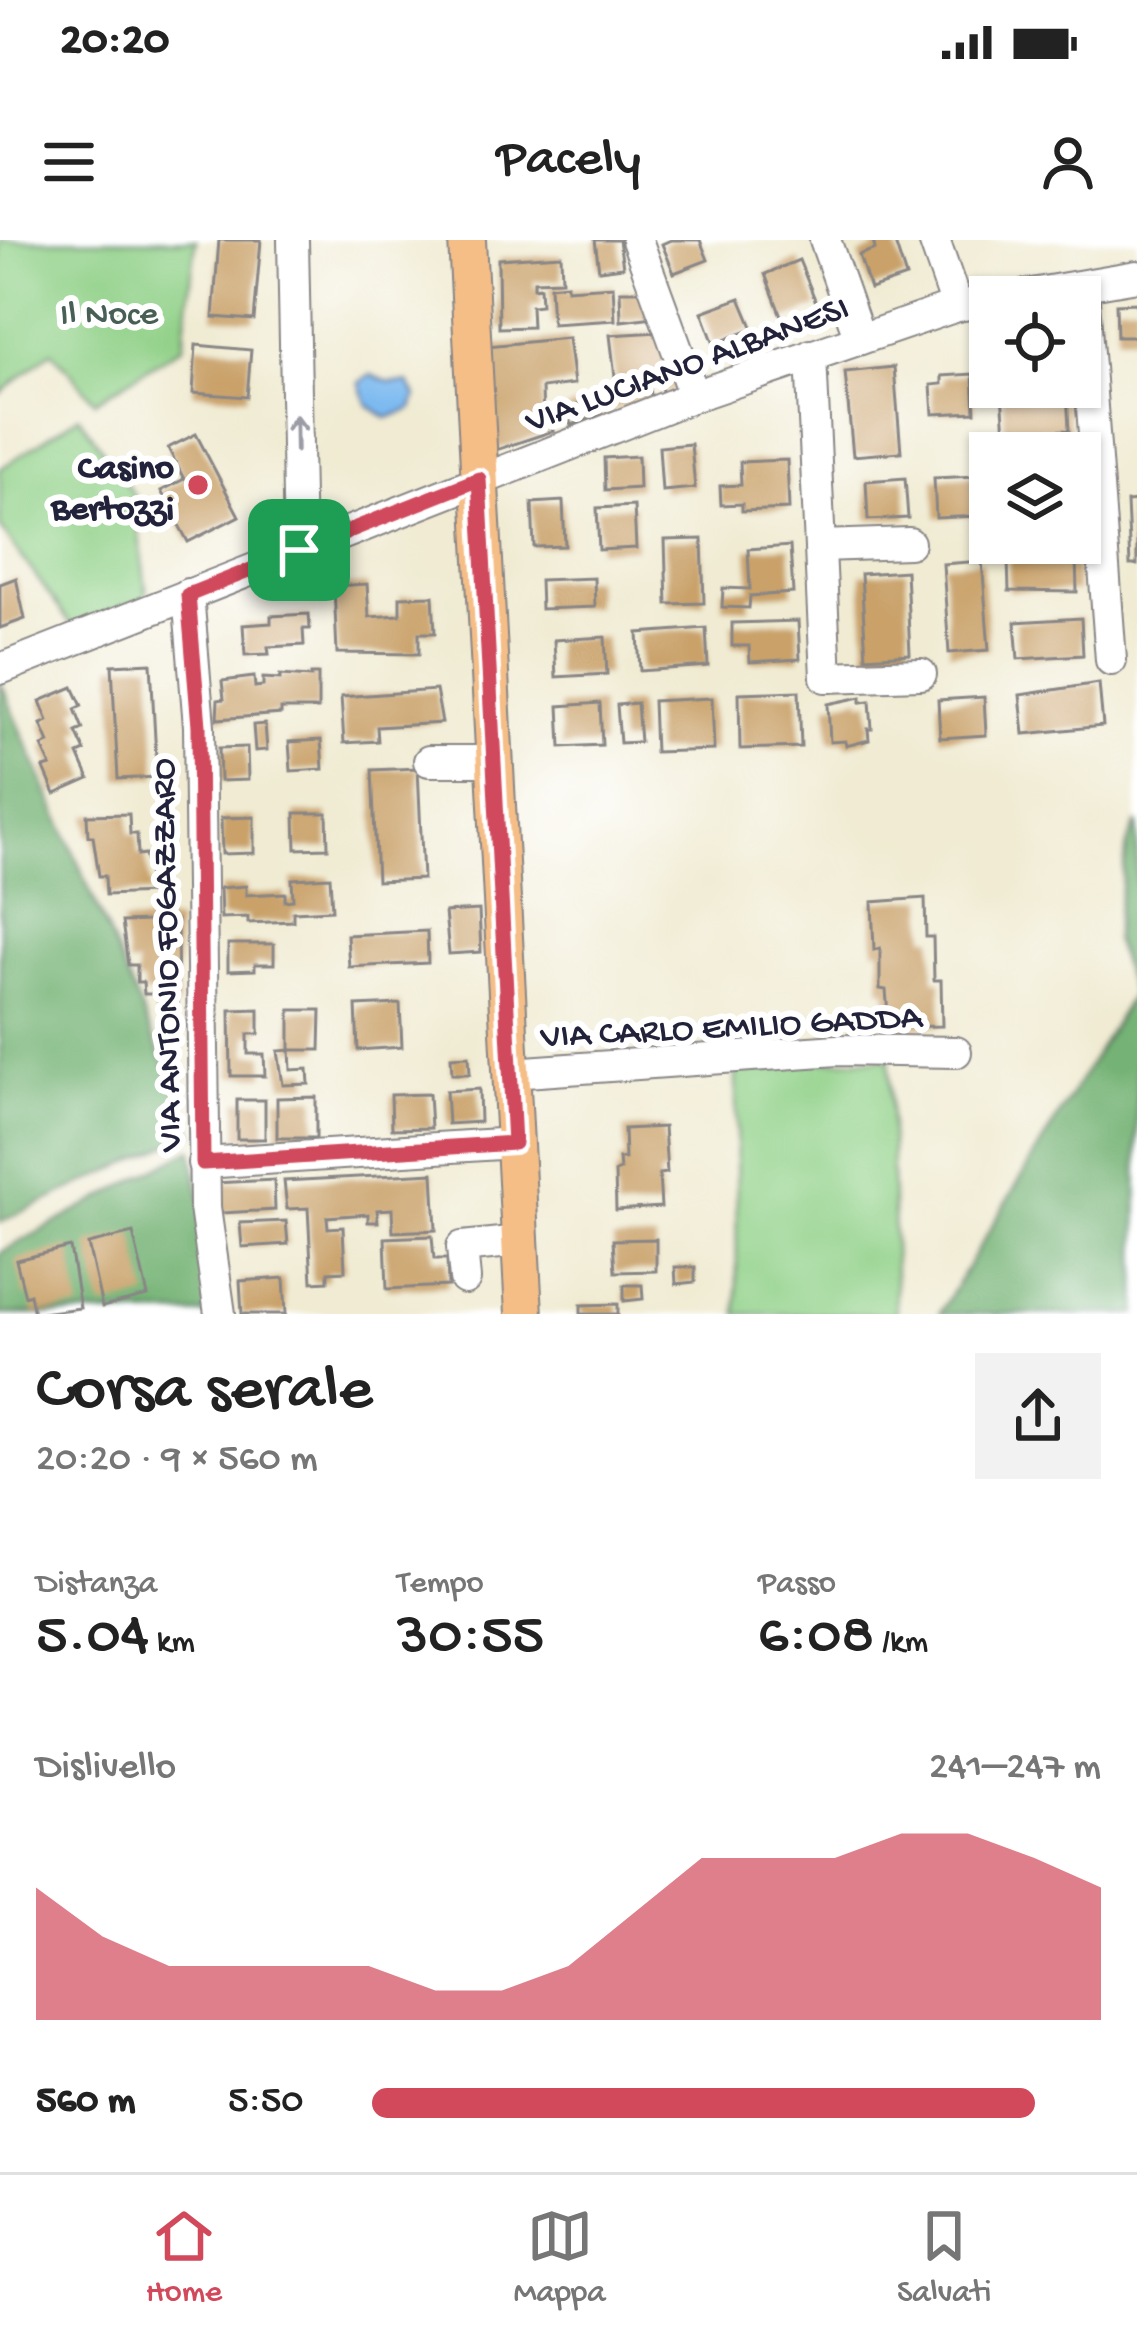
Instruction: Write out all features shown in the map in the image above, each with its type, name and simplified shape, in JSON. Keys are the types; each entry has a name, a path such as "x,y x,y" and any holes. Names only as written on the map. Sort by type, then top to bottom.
{"main road":[{"path":"467,240 524,1314"}],"street":[{"path":"293,240 299,550"},
{"path":"637,240 694,396"},
{"path":"825,240 860,338"},
{"path":"934,240 957,306"},
{"path":"1101,283 1137,276"},
{"name":"VIA LUCIANO ALBANESI","path":"0,669 694,396 969,304"},
{"path":"811,355 826,677 921,674"},
{"path":"1092,408 1111,660"},
{"path":"820,546 908,543"},
{"name":"VIA ANTONIO FOGAZZARO","path":"188,595 199,726 203,1163 220,1314"},
{"path":"429,761 494,761"},
{"name":"VIA CARLO EMILIO GADDA","path":"511,1072 837,1049 956,1052"},
{"path":"203,1163 514,1143"},
{"path":"465,1280 462,1246 520,1241"}],"green space":[{"name":"Il Noce","path":"0,240 196,240 183,346 95,401 52,351 0,394"},
{"path":"79,416 134,495 147,597 72,626 0,527 0,469"},
{"path":"0,681 194,1133 0,1222"},
{"path":"1137,822 1137,1314 939,1314 1132,994 1114,939 1127,845"},
{"path":"889,1059 896,1314 737,1314 736,1064"},
{"path":"192,1149 220,1314 0,1314 0,1253"}],"water":[{"path":"371,375 408,383 416,396 412,409 387,418 368,405 359,383"}],"building":[{"path":"219,240 261,240 254,320 213,317"},
{"path":"595,240 619,240 623,267 599,270"},
{"path":"700,240 708,260 674,273 662,244"},
{"path":"873,240 894,240 906,277 870,289 859,255 875,249"},
{"path":"561,255 562,280 534,281 534,288 540,287 541,305 531,306 532,327 499,328 498,259"},
{"path":"799,260 818,307 783,321 765,274"},
{"path":"567,284 567,289 613,286 615,320 552,324 550,286"},
{"path":"620,291 646,291 654,317 621,321"},
{"path":"740,298 753,329 714,344 702,312"},
{"path":"1137,303 1137,337 1117,337 1116,304"},
{"path":"659,332 679,390 663,395 659,378 648,380 652,399 571,425 566,408 617,393 610,335"},
{"path":"568,338 574,384 542,388 543,420 550,416 553,431 496,450 487,346"},
{"path":"196,345 251,350 247,397 193,393"},
{"path":"894,367 901,452 853,456 845,372"},
{"path":"969,374 969,408 975,412 933,414 931,385 942,384 942,376"},
{"path":"1003,408 1068,408 1069,430 1005,432"},
{"name":"Casino Bertozzi","path":"196,434 239,516 188,542 161,491 184,479 168,448"},
{"path":"691,444 695,488 662,491 659,447"},
{"path":"638,456 639,488 605,490 604,458"},
{"path":"787,460 789,509 742,511 742,504 721,505 720,486 741,485 740,462"},
{"path":"969,476 969,516 936,518 934,478"},
{"path":"905,478 908,518 868,520 866,481"},
{"path":"563,501 565,546 534,547 532,503"},
{"path":"1137,501 1137,565 1130,565 1127,502"},
{"path":"634,506 636,548 599,550 597,508"},
{"path":"702,539 704,603 667,604 665,540"},
{"path":"790,546 793,593 750,596 749,608 722,607 723,588 750,589 748,549"},
{"path":"943,564 982,564 989,650 949,653"},
{"path":"1008,564 1076,564 1077,592 1009,591"},
{"path":"906,571 910,654 866,657 861,574"},
{"path":"16,578 25,619 0,628 0,584"},
{"path":"594,578 595,607 541,609 540,580"},
{"path":"367,584 369,617 400,615 400,597 433,596 435,633 419,633 419,654 337,653 334,586"},
{"path":"309,614 304,645 268,647 269,654 245,655 243,625 271,623 271,616"},
{"path":"1081,618 1083,655 1018,659 1015,622"},
{"path":"798,621 800,659 750,662 749,646 732,646 732,623"},
{"path":"706,628 708,666 640,671 638,633"},
{"path":"605,637 607,674 556,677 554,640"},
{"path":"151,663 157,777 118,779 112,665"},
{"path":"318,674 318,709 281,709 281,714 217,719 218,700 224,699 222,681 254,677 255,687 263,686 263,678"},
{"path":"1099,683 1103,726 1024,734 1020,695"},
{"path":"73,687 82,706 75,709 83,729 76,732 85,751 78,754 89,779 55,794 44,768 51,766 42,746 49,743 41,724 48,721 40,701"},
{"path":"436,690 442,723 377,727 378,741 344,743 341,697"},
{"path":"799,691 801,747 740,749 739,693"},
{"path":"861,697 861,702 870,701 869,740 846,746 845,741 830,742 828,704"},
{"path":"984,697 986,735 940,738 938,700"},
{"path":"712,698 714,750 655,752 653,701"},
{"path":"600,703 602,745 561,747 559,706"},
{"path":"637,703 640,742 620,743 617,705"},
{"path":"265,724 267,750 255,751 253,725"},
{"path":"321,740 323,769 291,771 289,742"},
{"path":"247,747 248,780 220,781 219,748"},
{"path":"418,768 423,879 377,881 372,770"},
{"path":"295,813 327,813 328,848 296,849"},
{"path":"129,814 130,834 137,834 138,855 145,854 152,893 106,895 93,836 88,836 87,815"},
{"path":"254,817 254,853 222,854 221,818"},
{"path":"330,877 332,910 293,912 293,921 248,923 248,917 221,918 220,888 246,886 246,895 285,893 285,901 293,900 292,879"},
{"path":"925,898 926,937 933,937 934,980 941,980 942,1026 889,1027 886,990 880,989 880,948 874,950 872,902"},
{"path":"479,910 481,952 449,954 445,912"},
{"path":"177,920 178,1007 158,1007 158,994 144,994 143,982 137,982 137,965 128,965 122,922"},
{"path":"427,931 428,963 349,967 347,935"},
{"path":"228,944 274,944 274,964 228,971"},
{"path":"400,1004 402,1047 358,1050 356,1006"},
{"path":"259,1009 259,1034 248,1034 248,1054 264,1054 265,1076 231,1076 230,1010"},
{"path":"290,1010 321,1010 320,1050 290,1050"},
{"path":"290,1050 291,1070 308,1069 309,1084 283,1085 278,1051"},
{"path":"469,1056 470,1074 452,1074 451,1057"},
{"path":"479,1089 480,1122 448,1124 446,1091"},
{"path":"429,1094 431,1128 392,1129 391,1095"},
{"path":"316,1097 316,1138 277,1138 277,1098"},
{"path":"237,1100 265,1100 265,1139 237,1139"},
{"path":"664,1127 667,1173 659,1174 661,1207 616,1210 615,1172 620,1170 619,1159 625,1159 624,1129"},
{"path":"433,1173 436,1230 393,1232 392,1209 377,1210 378,1222 368,1222 368,1214 327,1217 328,1228 343,1227 345,1271 328,1272 328,1281 312,1282 308,1208 287,1209 284,1181"},
{"path":"274,1180 275,1210 222,1213 214,1205 214,1183"},
{"path":"286,1221 288,1244 242,1247 240,1223"},
{"path":"133,1233 148,1296 102,1307 88,1244"},
{"path":"432,1236 434,1259 447,1259 448,1286 387,1289 385,1238"},
{"path":"656,1239 656,1271 615,1272 613,1240"},
{"path":"70,1247 80,1308 34,1314 16,1260"},
{"path":"675,1267 695,1267 695,1282 676,1284"},
{"path":"284,1278 286,1314 242,1314 240,1281"},
{"path":"624,1285 642,1285 643,1299 624,1301"},
{"path":"618,1304 618,1314 581,1314 581,1305"}],"place":[{"name":"Casino Bertozzi","path":"198,485"}],"route":[{"path":"479,479 514,1143 203,1163 199,726 188,595 299,550 479,479"}]}
